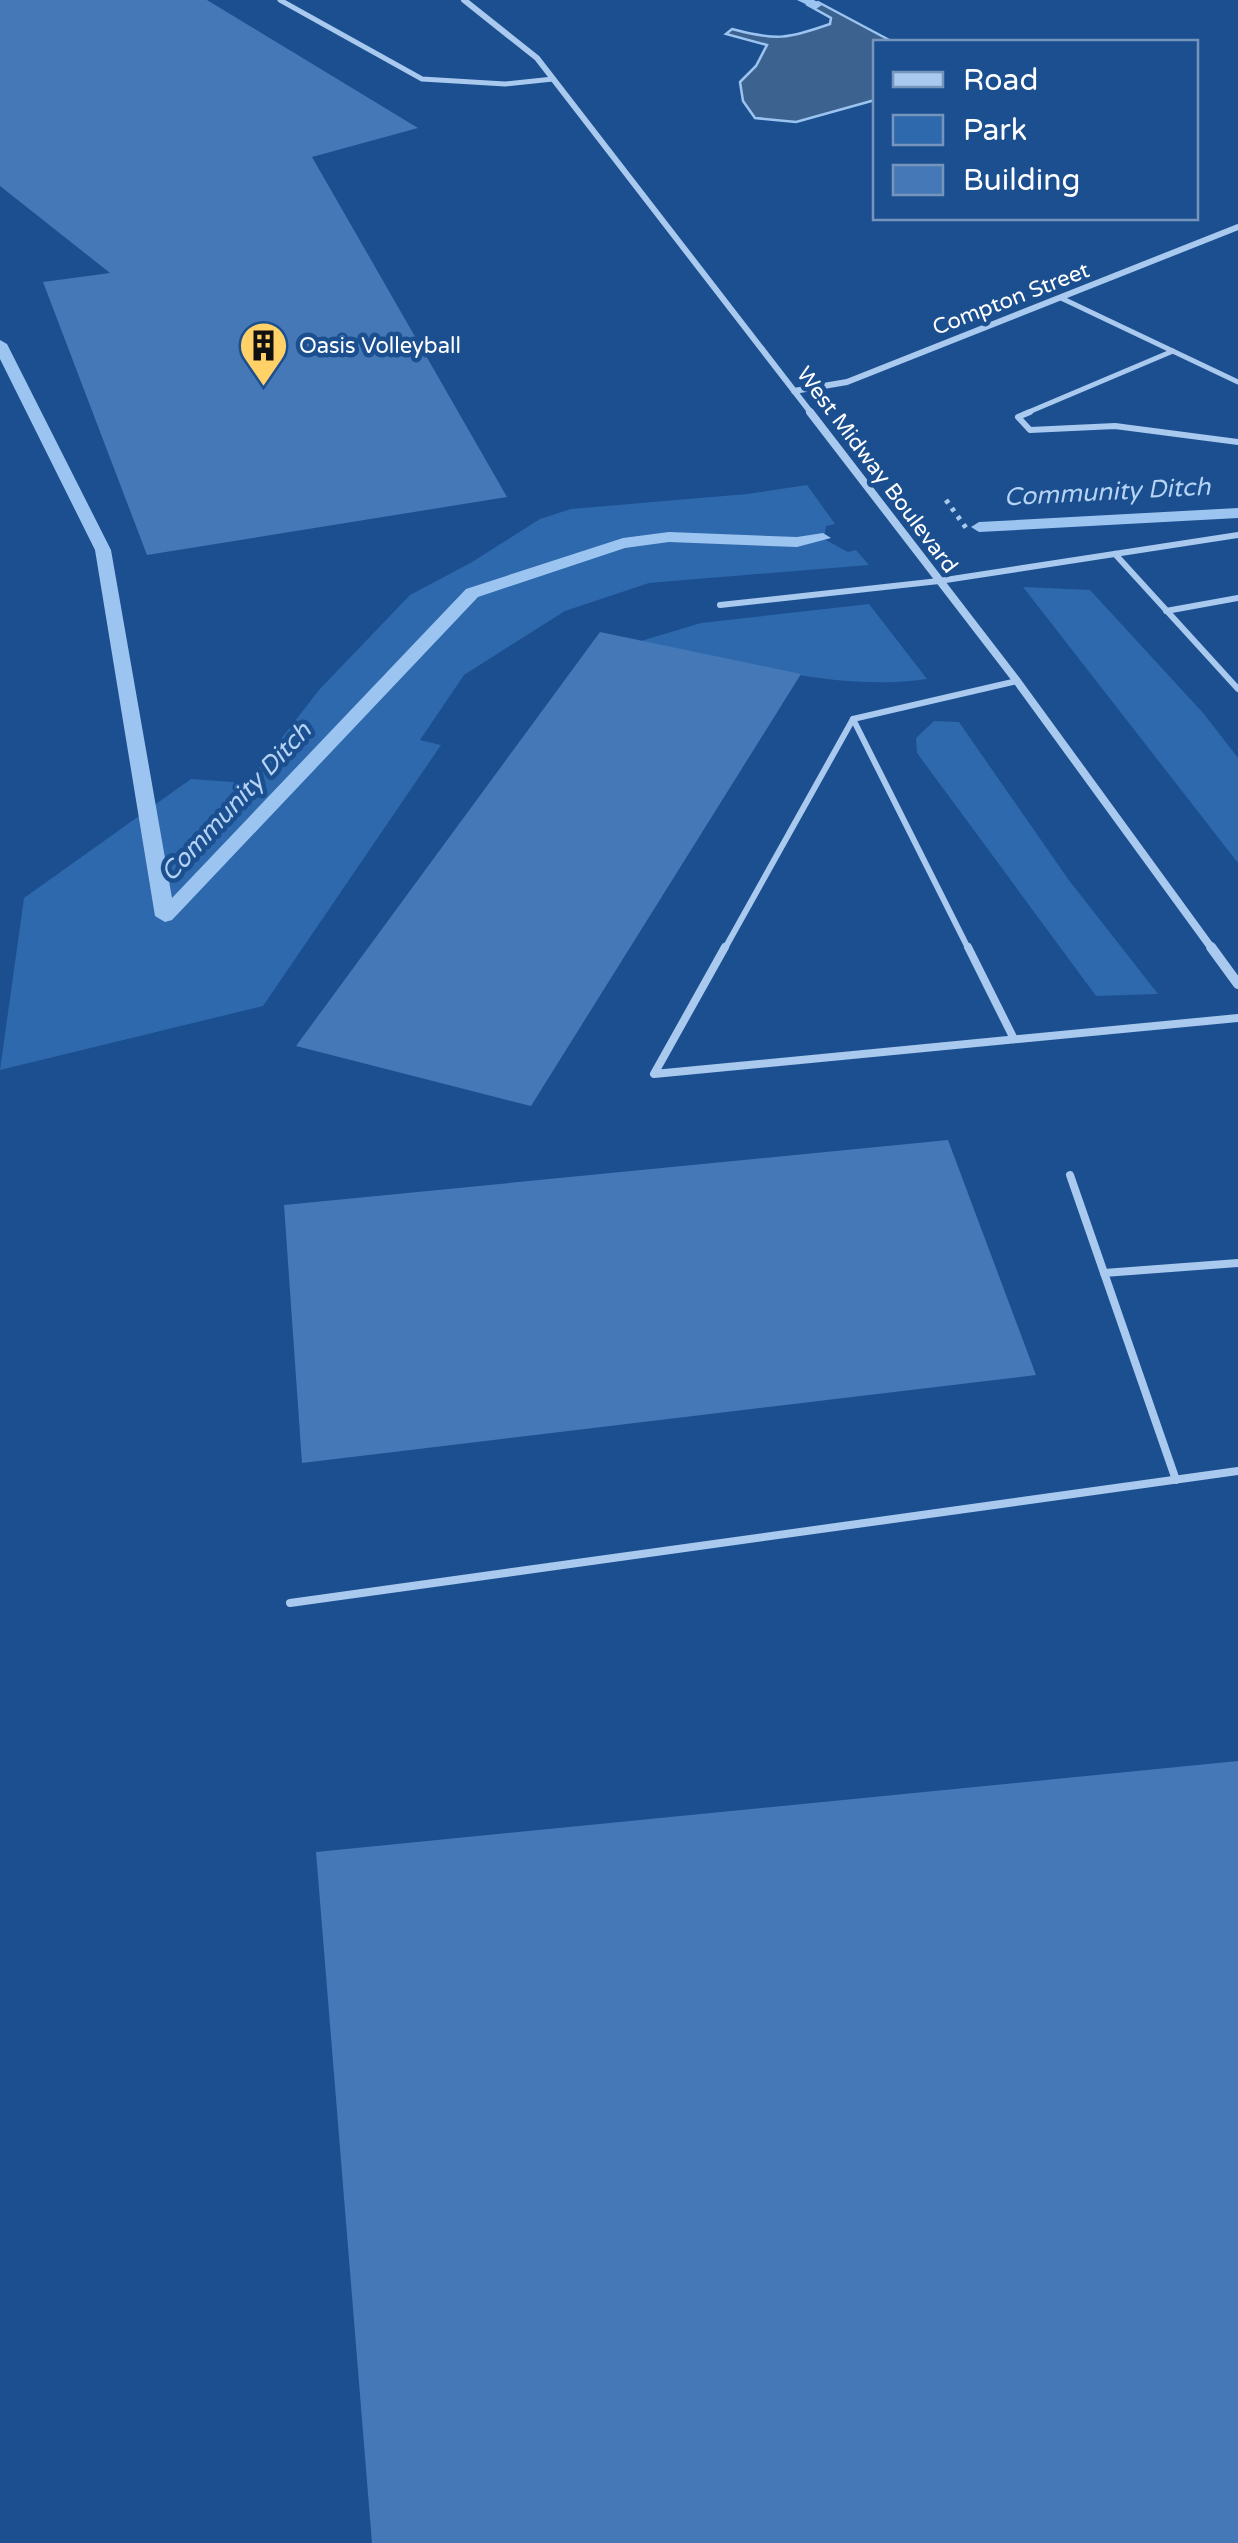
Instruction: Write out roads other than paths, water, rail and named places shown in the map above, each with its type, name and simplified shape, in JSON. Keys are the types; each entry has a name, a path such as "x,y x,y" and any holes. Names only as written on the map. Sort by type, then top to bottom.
{"street":[{"name":"West Midway Boulevard","path":"464,0 522,43 553,78 1017,681 1238,984"},
{"name":"Compton Street","path":"794,392 847,382 1238,228"}],"lane":[{"path":"280,0 422,80 505,84 553,78"},
{"path":"1061,298 1238,382"},
{"path":"1173,351 1018,417 1030,430 1116,426 1238,442"},
{"path":"720,605 939,580 1238,535"},
{"path":"1115,554 1238,689"},
{"path":"1166,611 1238,598"},
{"path":"1017,681 854,719 654,1074 1238,1018"},
{"path":"854,719 1014,1039"},
{"path":"1070,1176 1176,1480"},
{"path":"1104,1273 1238,1263"},
{"path":"290,1603 1238,1471"}],"waterway":[{"path":"803,0 816,5"},
{"name":"Community Ditch","path":"0,344 103,550 165,916 472,593 623,543 669,537 797,542 823,538"},
{"name":"Community Ditch","path":"979,527 1238,513"}],"place":[{"name":"Oasis Volleyball","path":"264,388"}]}
